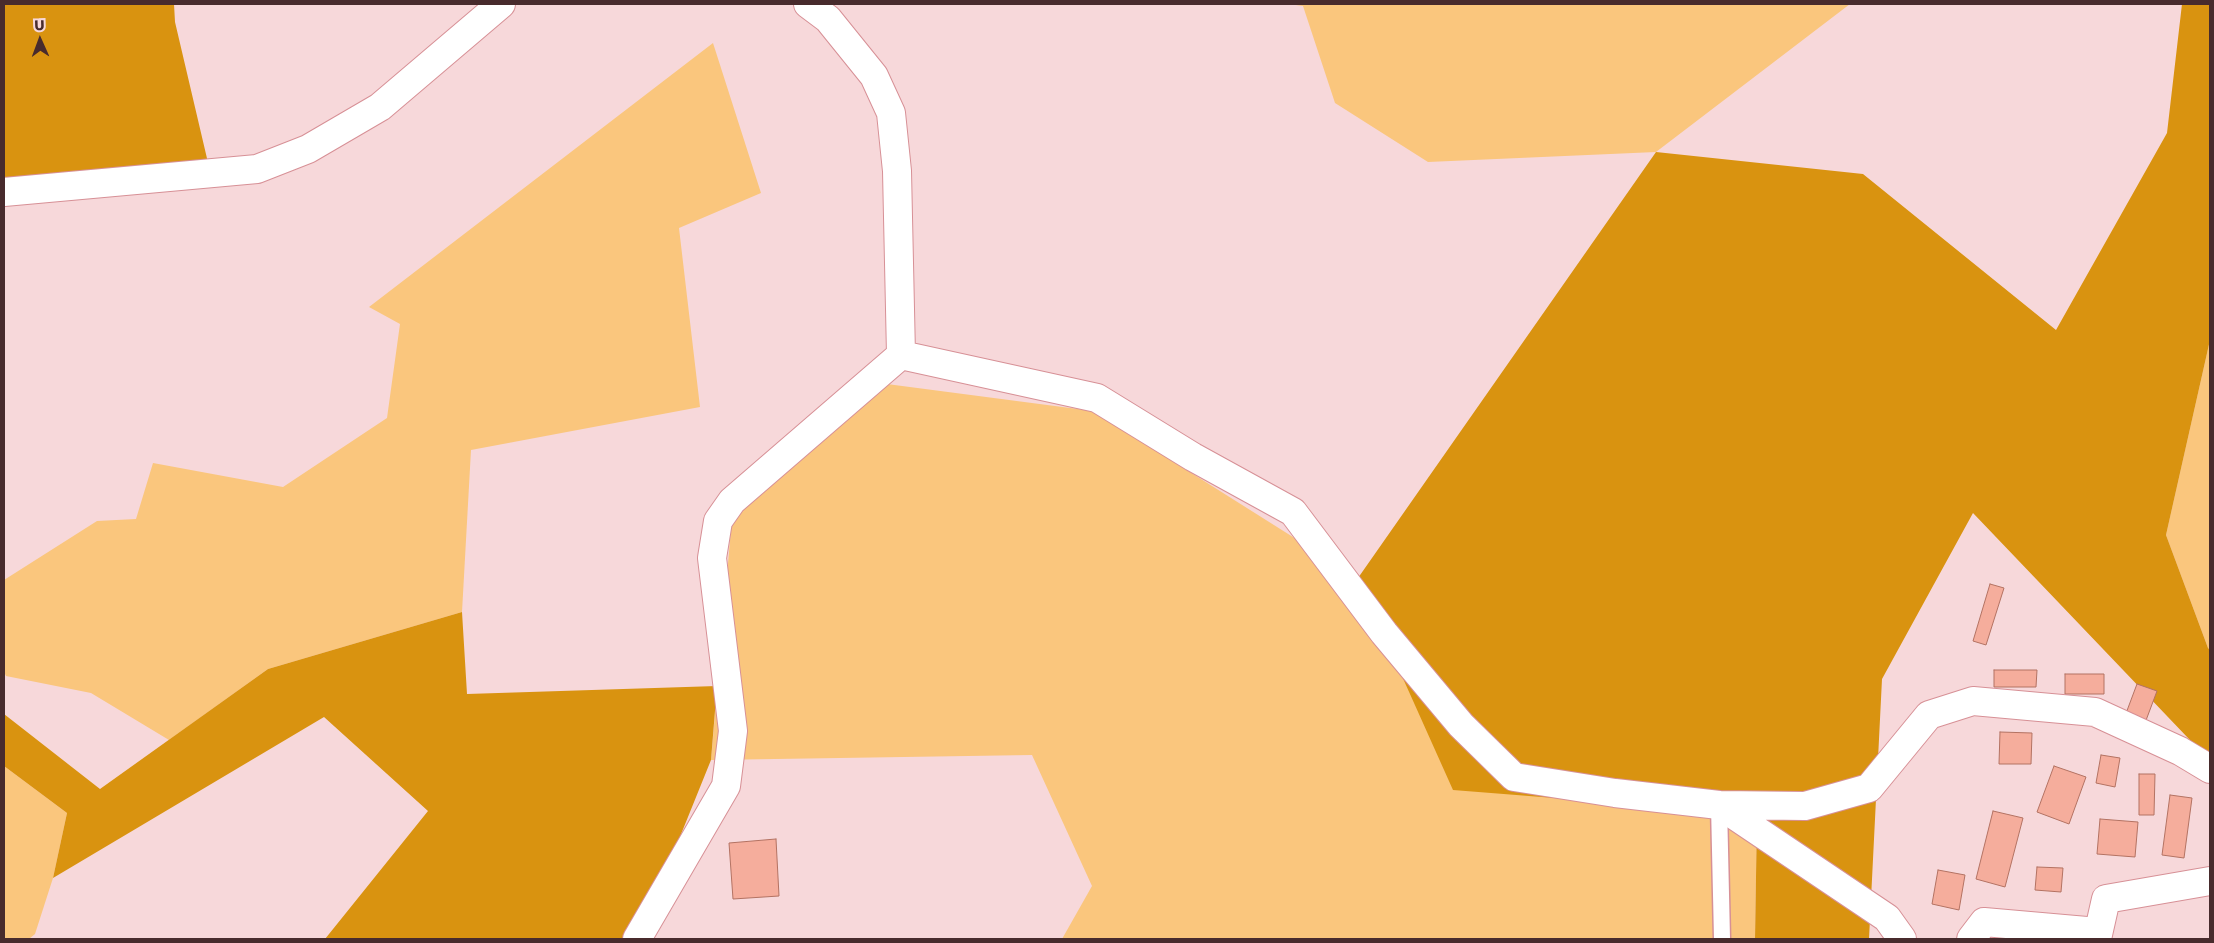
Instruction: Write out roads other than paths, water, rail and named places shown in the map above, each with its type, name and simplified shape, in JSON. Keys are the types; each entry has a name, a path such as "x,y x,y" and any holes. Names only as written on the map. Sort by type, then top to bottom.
{"street":[{"path":"4,192 257,169 308,149 380,107 501,4"},
{"path":"808,4 828,19 874,76 891,113 897,170 901,355"},
{"path":"901,355 1097,398 1193,458 1293,512 1384,633 1461,725 1514,777 1616,793 1719,805 1804,806 1869,788 1929,715 1973,701 2095,712 2180,751 2210,769"},
{"path":"637,939 726,786 733,731 712,558 718,521 732,501 901,355"},
{"path":"1719,805 1887,918 1902,939"},
{"path":"1971,939 1984,922 2098,936 2106,899 2210,880"}],"lane":[{"path":"1719,805 1722,939"}]}
